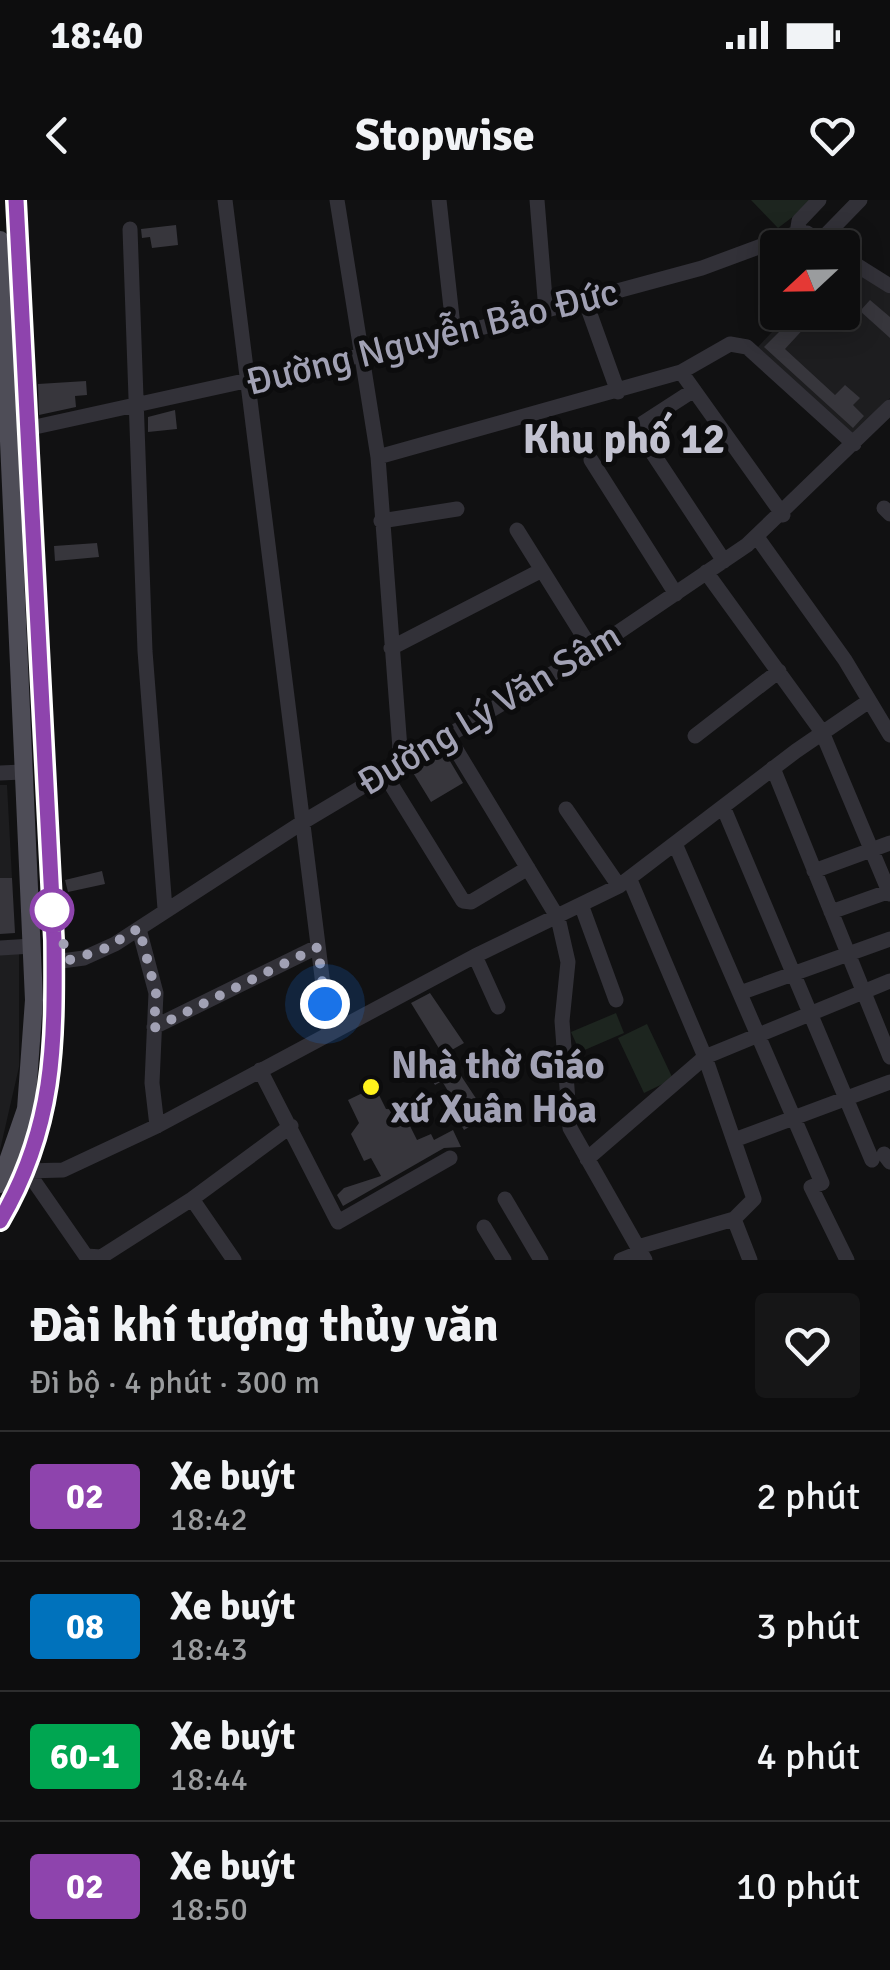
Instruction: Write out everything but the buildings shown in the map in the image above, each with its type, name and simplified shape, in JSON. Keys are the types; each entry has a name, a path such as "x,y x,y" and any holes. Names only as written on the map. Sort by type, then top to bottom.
{"main road":[{"path":"0,1221 28,1172 52,1079 54,953 18,431 16,200"},
{"path":"0,240 4,411 18,431 8,620 33,955 29,1091 20,1133 0,1184"},
{"path":"33,955 54,953"}],"street":[{"path":"224,200 329,1033"},
{"path":"337,200 378,457 401,762"},
{"path":"440,200 454,334"},
{"path":"536,200 546,311"},
{"path":"798,230 799,221 818,200"},
{"path":"836,230 860,200"},
{"path":"130,229 145,651 165,909"},
{"name":"Đường Nguyễn Bảo Đức","path":"18,431 136,408 454,334 702,268 760,247"},
{"path":"860,267 890,286"},
{"path":"584,300 618,392"},
{"path":"378,457 682,372 730,344 747,347 854,444"},
{"path":"682,372 783,516"},
{"path":"694,390 644,423 640,434 724,560"},
{"name":"Đường Lý Văn Sâm","path":"54,953 92,955 302,822 592,650 757,538 890,407"},
{"path":"591,460 676,594"},
{"path":"382,522 457,509"},
{"path":"517,530 592,650"},
{"path":"757,538 890,734"},
{"path":"390,648 542,570"},
{"path":"706,572 822,732 890,892 831,912"},
{"path":"695,736 779,671"},
{"path":"28,1172 63,1170 157,1126 475,956 582,907 676,846 774,768 869,701"},
{"path":"449,738 558,918 568,962 562,1022 566,1113 570,1128 641,1253"},
{"path":"774,768 890,1057"},
{"path":"0,773 22,772"},
{"path":"384,774 463,901 471,902 528,868"},
{"path":"724,809 796,972 846,1099 882,1159"},
{"path":"566,810 624,883 705,1057 737,1140 754,1199 734,1219 621,1260"},
{"path":"814,870 890,843"},
{"path":"676,846 822,1183 811,1187 847,1260"},
{"path":"582,907 616,1000"},
{"path":"139,928 156,993 157,1126"},
{"path":"740,993 890,939"},
{"path":"154,1028 318,947"},
{"path":"0,948 33,955"},
{"path":"475,956 498,1006"},
{"path":"588,1159 705,1057 890,981"},
{"path":"260,1070 338,1222 450,1158"},
{"path":"737,1140 890,1082"},
{"path":"28,1172 86,1256 100,1258 120,1254 291,1126"},
{"path":"192,1199 234,1260"},
{"path":"505,1199 541,1260"},
{"path":"734,1219 750,1260"},
{"path":"484,1227 504,1260"}],"shaded area":[{"path":"751,200 815,200 778,228"},
{"path":"860,274 890,294 890,398 852,436 755,350 774,330 860,330"},
{"path":"0,785 7,785 12,878 0,878"},
{"path":"19,951 19,1067 0,1150 0,952"},
{"path":"616,1013 624,1033 580,1052 571,1032"},
{"path":"647,1024 673,1079 644,1093 618,1038"}],"bus line":[{"name":"02","path":"0,1221 28,1172 47,1105 54,1046 54,940 16,200"}],"place":[{"name":"Nhà thờ Giáo xứ Xuân Hòa","path":"371,1087"}],"district":[{"name":"Khu phố 12","path":"624,439"}],"route":[{"path":"52,910 69,960 102,950 139,928 156,993 154,1028 318,947 325,1004"}]}
